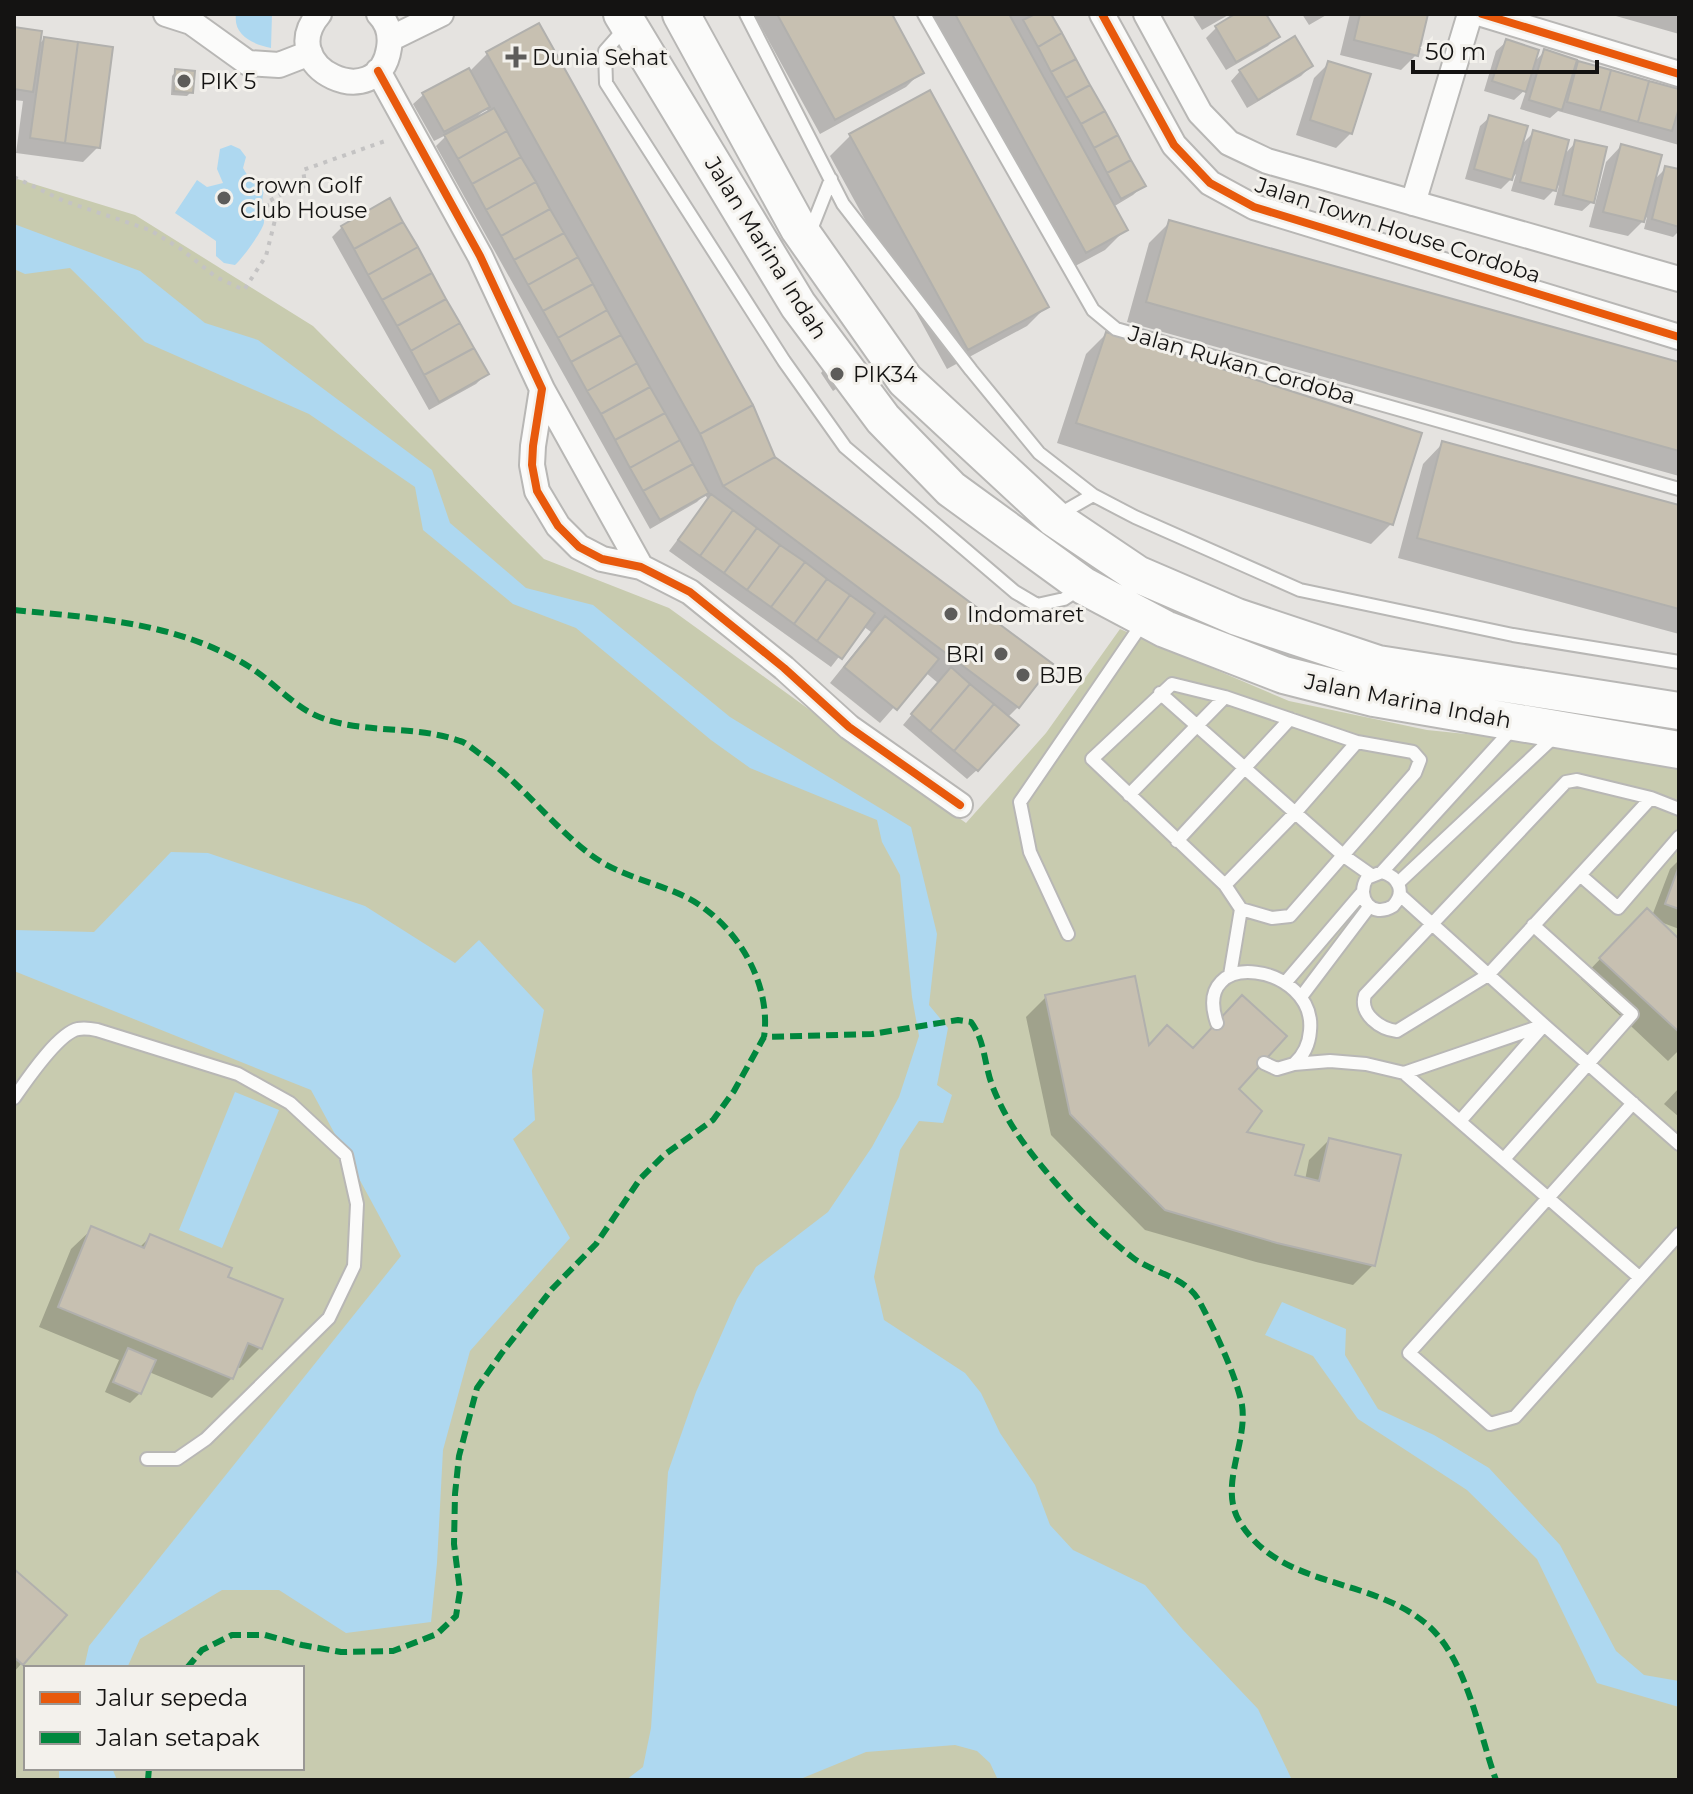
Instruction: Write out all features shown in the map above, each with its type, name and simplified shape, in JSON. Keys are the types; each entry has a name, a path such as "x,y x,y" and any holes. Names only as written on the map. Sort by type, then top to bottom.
{"main road":[{"name":"Jalan Marina Indah","path":"681,14 806,240 905,380 1054,518 1137,574 1237,617 1378,664 1679,711"},
{"name":"Jalan Marina Indah","path":"625,19 798,305 883,419 951,489 1084,586 1144,620 1284,675 1374,698 1679,750"}],"street":[{"path":"166,14 191,22 248,63 279,65 310,53"},
{"path":"319,14 309,35 310,53 318,68 332,78 347,82 364,80 378,71 388,57 390,39 385,20 379,14"},
{"path":"390,39 441,14"},
{"name":"Jalan Town House Cordoba","path":"1102,14 1174,145 1210,183 1254,207 1679,337"},
{"path":"1146,14 1200,113 1229,143 1267,161 1679,279"},
{"path":"1413,203 1470,14"},
{"path":"1482,14 1679,74"},
{"path":"378,71 480,256 542,389 641,567"},
{"path":"542,389 533,446 537,491 558,526 579,547 602,559 641,567 690,592 784,668 849,727 960,805"}],"lane":[{"path":"746,14 852,216 1039,453 1093,495 1135,517 1300,590 1513,635 1679,662"},
{"name":"Jalan Rukan Cordoba","path":"924,14 1093,310 1116,329 1679,489"},
{"path":"625,19 605,51 606,83 784,361 845,447 1037,605 1064,599 1084,586"},
{"path":"806,240 831,179"},
{"path":"1054,518 1093,495"},
{"path":"1068,934 1030,852 1020,802 1144,620"},
{"path":"1176,683 1357,742 1413,752 1420,760 1415,773 1290,916 1272,918 1241,909 1225,885 1094,762 1093,756 1160,693 1176,683"},
{"path":"1160,693 1344,856 1377,874 1391,876 1399,889 1488,975 1679,1144"},
{"path":"1129,795 1225,697"},
{"path":"1177,841 1290,719"},
{"path":"1285,983 1361,894 1364,883 1377,874 1517,723"},
{"path":"1361,894 1369,907 1387,910 1397,902 1399,889 1560,730"},
{"path":"1225,885 1295,813 1357,742"},
{"path":"1651,798 1488,975 1397,1031 1386,1030 1370,1018 1363,1001 1365,995 1566,782 1577,780 1651,798 1679,809"},
{"path":"1580,875 1618,908 1679,837"},
{"path":"1301,997 1369,907"},
{"path":"1230,975 1241,909"},
{"path":"1504,1159 1632,1014 1533,925"},
{"path":"1217,1023 1214,1015 1216,990 1230,975 1241,971 1256,972 1285,983 1307,1006 1311,1026 1308,1044 1294,1064"},
{"path":"1404,1073 1544,1025"},
{"path":"1460,1121 1544,1025"},
{"path":"14,1098 28,1077 66,1035 79,1029 97,1030 238,1074 290,1103 346,1155 357,1204 354,1266 329,1318 206,1439 177,1459 147,1459"},
{"path":"1264,1063 1277,1069 1294,1064 1330,1061 1366,1064 1404,1073 1639,1277"},
{"path":"1633,1103 1409,1353 1490,1424 1515,1417 1679,1234"}],"path":[{"path":"14,177 64,201 150,230 181,249 216,277 244,290 266,256 275,220 266,203 285,192 306,190 303,170 411,132"}],"green space":[{"path":"14,178 135,215 313,326 544,559 669,608 966,823 1046,733 1120,629 1289,701 1427,730 1505,738 1543,747 1646,754 1679,766 1679,1780 14,1780"}],"water":[{"path":"236,14 272,14 271,48 245,37 238,28"},
{"name":"Crown Golf Club House","path":"231,145 240,149 246,157 243,168 249,178 258,181 264,190 263,226 235,265 224,263 216,256 216,241 175,213 197,180 207,187 223,183 217,169 220,149"},
{"path":"14,224 140,271 205,323 258,340 432,470 450,523 526,588 593,605 730,717 911,827 937,934 929,1005 948,1028 937,1085 952,1095 943,1123 919,1121 900,1150 874,1277 884,1320 965,1373 981,1393 1000,1433 1035,1485 1050,1525 1073,1550 1145,1585 1258,1709 1292,1780 998,1780 990,1763 977,1751 955,1745 866,1752 798,1780 626,1780 643,1767 651,1728 668,1472 696,1392 737,1299 756,1267 828,1212 872,1147 899,1097 919,1036 900,875 882,842 877,820 750,768 711,740 576,628 513,604 423,530 415,487 309,414 145,342 70,268 25,274 14,269"},
{"path":"171,852 208,853 365,906 455,963 479,940 544,1010 532,1071 535,1120 513,1139 570,1238 470,1351 443,1450 431,1622 346,1633 279,1590 222,1590 140,1639 128,1666 84,1666 89,1646 401,1256 311,1090 14,971 14,930 94,932"},
{"path":"235,1092 279,1110 222,1248 179,1230"},
{"path":"1282,1302 1346,1329 1345,1355 1378,1409 1434,1435 1489,1468 1560,1545 1616,1651 1644,1675 1679,1681 1679,1707 1597,1683 1537,1559 1467,1490 1358,1419 1313,1356 1265,1335"},
{"path":"59,1770 113,1770 117,1780 59,1780"}],"building":[{"path":"777,14 892,14 924,73 835,120"},
{"path":"955,14 1009,14 1128,230 1086,253"},
{"path":"1035,14 1051,14 1062,33 1038,47 1023,20"},
{"path":"1235,14 1266,14 1280,37 1236,62 1215,26"},
{"path":"1360,14 1428,14 1418,56 1354,40"},
{"path":"539,23 753,405 700,434 486,52"},
{"path":"14,27 42,31 33,92 14,89"},
{"path":"1062,33 1076,59 1051,72 1038,47"},
{"path":"1295,36 1313,66 1258,100 1239,70"},
{"path":"44,37 78,42 65,143 30,138"},
{"path":"1506,39 1539,50 1526,92 1492,81"},
{"path":"78,42 113,47 100,148 65,143"},
{"path":"1544,49 1577,60 1562,110 1529,100"},
{"path":"1076,59 1090,85 1066,98 1051,72"},
{"path":"1328,61 1371,74 1352,134 1310,120"},
{"path":"1578,61 1611,70 1600,111 1567,102"},
{"path":"469,68 490,107 444,132 422,93"},
{"name":"PIK 5","path":"175,69 195,71 193,93 174,91"},
{"path":"1611,70 1649,81 1638,122 1600,111"},
{"path":"1649,81 1679,89 1679,108 1672,131 1638,122"},
{"path":"1090,85 1105,111 1081,124 1066,98"},
{"path":"930,90 1049,307 968,350 849,134"},
{"path":"494,108 507,131 458,159 444,135"},
{"path":"1105,111 1118,135 1094,148 1081,124"},
{"path":"1489,115 1528,126 1512,180 1474,169"},
{"path":"1533,130 1569,140 1556,191 1520,182"},
{"path":"507,131 521,157 472,184 458,159"},
{"path":"1118,135 1131,160 1107,173 1094,148"},
{"path":"1575,140 1607,147 1594,203 1563,195"},
{"path":"1621,144 1662,155 1644,222 1603,212"},
{"path":"521,157 536,182 486,210 472,184"},
{"path":"1131,160 1146,186 1121,199 1107,173"},
{"path":"1665,166 1679,169 1679,227 1652,219"},
{"path":"536,182 550,209 501,236 486,210"},
{"path":"390,198 403,222 354,249 341,226"},
{"path":"550,209 564,233 514,260 501,236"},
{"path":"1169,220 1679,362 1679,451 1146,302"},
{"path":"403,222 418,247 368,275 354,249"},
{"path":"564,233 578,257 528,285 514,260"},
{"path":"418,247 432,273 382,300 368,275"},
{"path":"578,257 593,284 543,311 528,285"},
{"path":"432,273 446,299 397,326 382,300"},
{"path":"593,284 607,310 558,338 543,311"},
{"path":"446,299 460,323 411,351 397,326"},
{"path":"607,310 621,335 571,362 558,338"},
{"path":"460,323 474,348 424,375 411,351"},
{"path":"1106,332 1422,433 1393,525 1076,423"},
{"path":"621,335 637,363 587,391 571,362"},
{"path":"474,348 489,374 439,402 424,375"},
{"path":"637,363 650,387 601,414 587,391"},
{"path":"650,387 665,413 615,440 601,414"},
{"path":"753,405 775,457 723,486 700,434"},
{"path":"665,413 680,440 630,468 615,440"},
{"path":"680,440 693,464 643,491 630,468"},
{"path":"1442,441 1679,505 1679,609 1417,538"},
{"path":"775,457 1053,664 1019,708 723,486"},
{"path":"693,464 709,493 660,520 643,491"},
{"path":"711,494 733,510 700,556 678,540"},
{"path":"733,510 757,528 724,573 700,556"},
{"path":"757,528 780,545 747,590 724,573"},
{"path":"780,545 805,562 771,607 747,590"},
{"path":"805,562 827,579 794,624 771,607"},
{"path":"827,579 850,595 817,641 794,624"},
{"path":"850,595 875,613 842,659 817,641"},
{"path":"885,616 939,659 897,710 844,667"},
{"path":"951,667 970,684 930,731 911,714"},
{"path":"970,684 994,704 954,751 930,731"},
{"path":"994,704 1019,725 978,771 954,751"},
{"path":"1679,866 1679,909 1665,904"},
{"path":"1647,908 1679,939 1679,1032 1599,958"},
{"path":"1135,976 1149,1045 1167,1025 1193,1048 1242,995 1287,1036 1239,1089 1262,1111 1247,1132 1304,1145 1295,1175 1319,1181 1329,1138 1401,1155 1375,1266 1277,1243 1165,1210 1070,1114 1045,995"},
{"path":"91,1226 144,1248 150,1234 232,1268 228,1277 283,1299 262,1349 248,1343 233,1379 58,1307"},
{"path":"128,1348 156,1360 141,1394 113,1382"},
{"path":"14,1569 67,1615 23,1665 14,1657"}],"marked path":[{"path":"14,610 134,624 164,631 221,651 257,672 302,708 322,718 356,726 426,733 465,743 495,765 587,852 623,873 686,897 720,922 734,938 756,975 765,1016 764,1037"},
{"path":"189,1666 202,1650 232,1635 265,1635 341,1652 393,1651 437,1634 456,1616 460,1591 454,1544 455,1494 459,1456 477,1388 552,1289 596,1244 640,1179 664,1155 713,1120 734,1091 764,1037 872,1034 958,1020 971,1022 976,1029 992,1085 1004,1112 1026,1147 1054,1181 1122,1249 1185,1285 1198,1299 1223,1351 1242,1405 1243,1420 1232,1481 1234,1510 1241,1524 1258,1545 1279,1560 1402,1607 1439,1637 1461,1674 1496,1780"},
{"path":"148,1780 149,1770"}],"cycle path":[{"path":"1102,14 1174,145 1210,183 1254,207 1679,337"},
{"path":"1482,14 1679,74"},
{"path":"378,71 480,256 542,389 532,465 537,491 558,526 579,547 602,559 641,567 690,592 784,668 849,727 960,805"}],"place":[{"name":"Dunia Sehat","path":"516,57"},
{"name":"PIK 5","path":"184,81"},
{"name":"Crown Golf Club House","path":"224,198"},
{"name":"PIK34","path":"837,374"},
{"name":"Indomaret","path":"951,614"},
{"name":"BRI","path":"1001,654"},
{"name":"BJB","path":"1023,675"}]}
